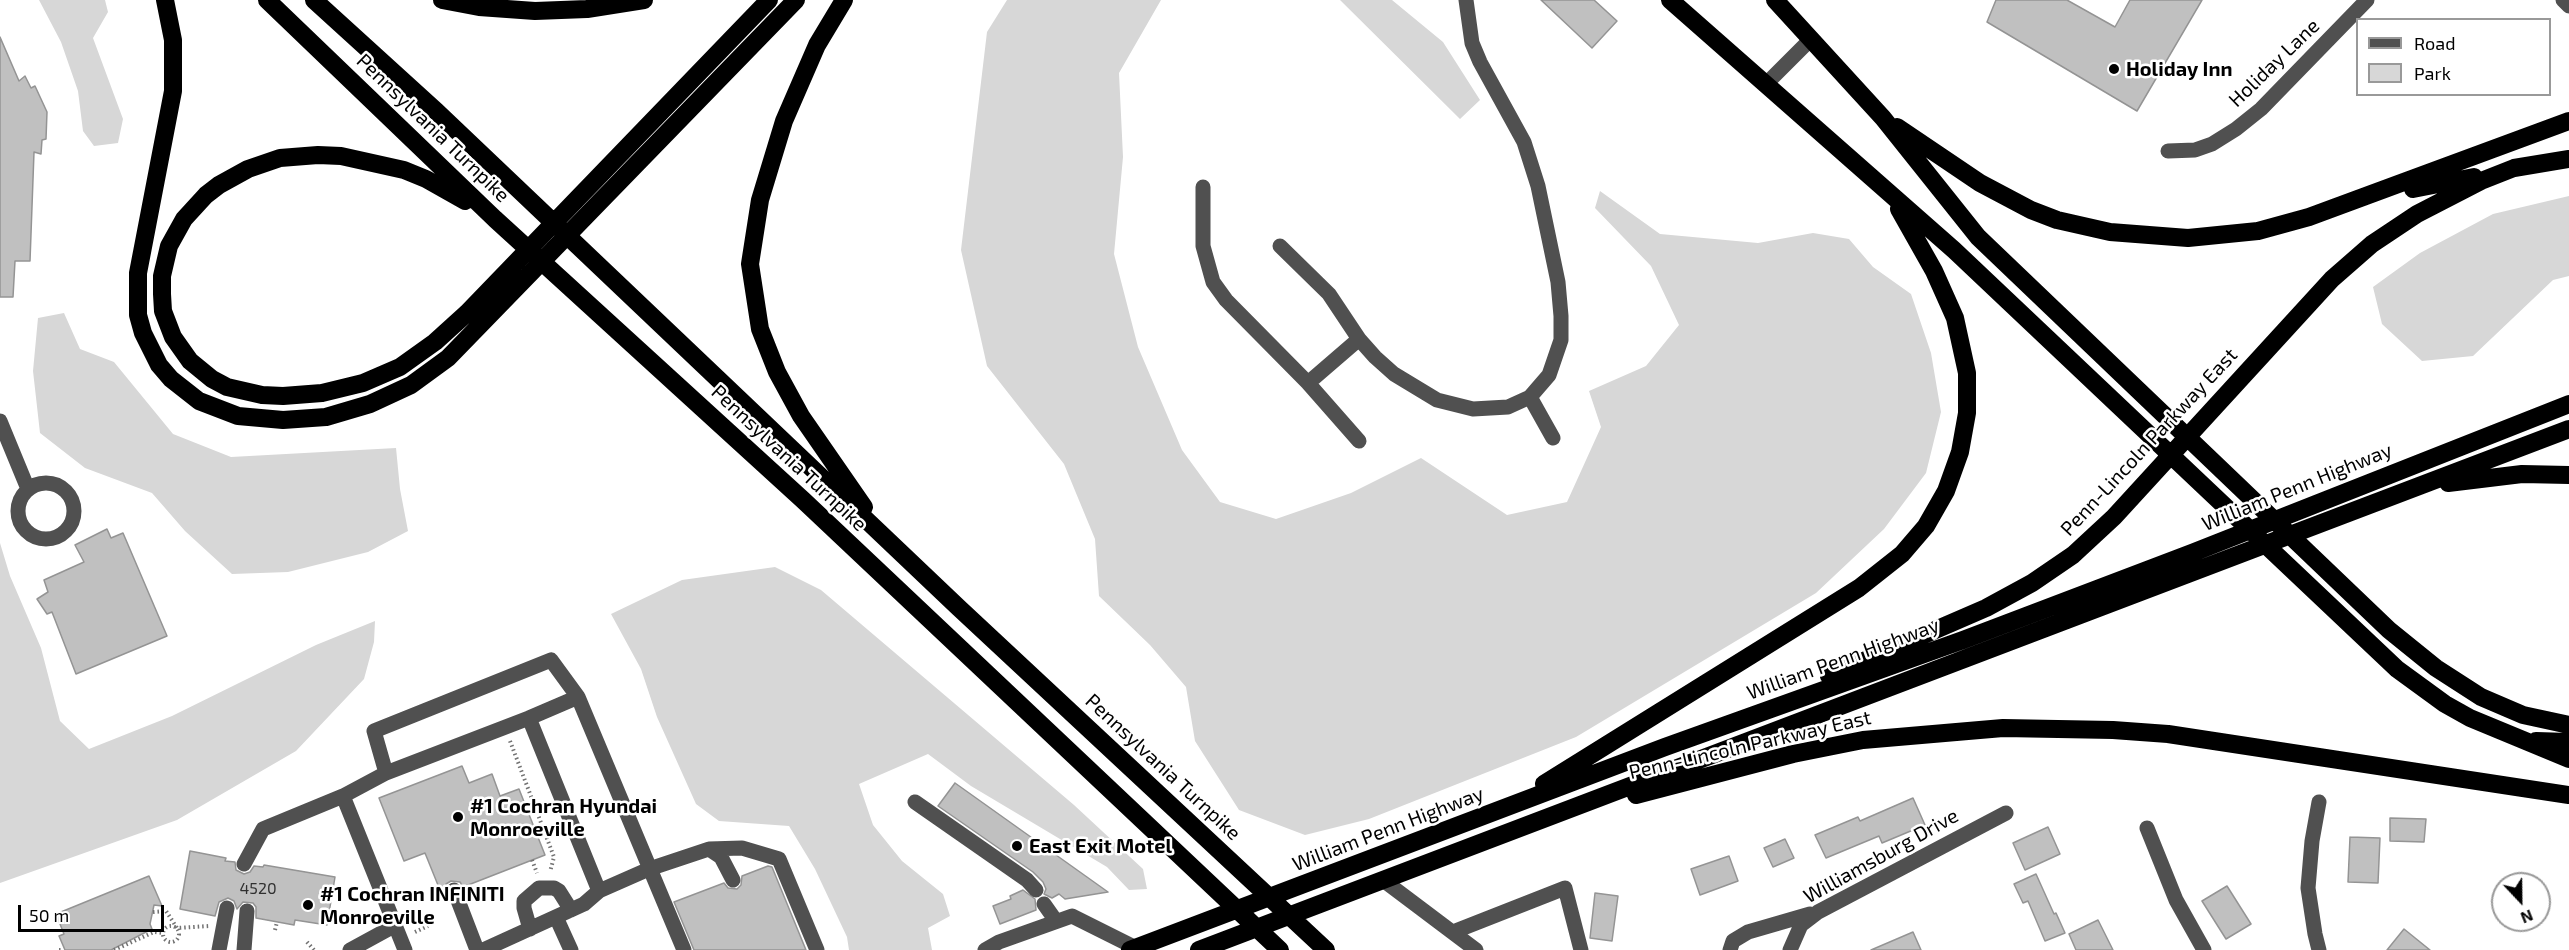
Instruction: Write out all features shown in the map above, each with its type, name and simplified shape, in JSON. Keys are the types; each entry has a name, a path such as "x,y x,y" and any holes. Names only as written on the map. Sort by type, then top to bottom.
{"highway":[{"path":"165,0 173,40 173,91 142,246 137,294 138,315 150,349 159,364 185,391 218,410 259,419 306,419 326,417 370,405 411,385 442,363 796,0"},
{"name":"Pennsylvania Turnpike","path":"267,0 495,219 804,500 1280,950"},
{"name":"Pennsylvania Turnpike","path":"314,0 436,111 883,536 1326,950"},
{"path":"442,0 479,7 544,11 586,9 644,0"},
{"path":"495,219 426,179 381,163 318,155 264,162 219,185 195,207 176,232 162,276 162,294 167,325 180,350 190,361 212,379 227,387 262,395 284,396 322,393 380,376 417,356 452,328 769,0"},
{"path":"844,0 817,45 784,121 760,200 752,240 751,275 760,329 777,372 801,416 883,536"},
{"path":"1670,0 1954,250 2373,647 2421,688 2470,718 2569,759"},
{"path":"1775,0 1883,118 1978,237 2413,651 2481,697 2523,715 2569,725"},
{"path":"1883,118 2005,198 2057,219 2110,232 2188,238 2234,235 2283,225 2361,200 2569,121"},
{"name":"Penn-Lincoln Parkway East","path":"1665,747 1986,608 2052,570 2080,549 2114,517 2313,299 2372,244 2449,196 2514,168 2569,159"},
{"path":"2361,200 2514,168"},
{"path":"1496,812 1596,753 1859,588 1902,554 1926,526 1946,491 1960,452 1967,412 1967,373 1961,336 1946,297 1921,246 1891,194"},
{"name":"William Penn Highway","path":"1133,949 1665,747 1974,636 2569,404"},
{"name":"William Penn Highway","path":"1199,950 2569,429"},
{"path":"2419,486 2522,474 2569,475"},
{"name":"Penn-Lincoln Parkway East","path":"1550,817 1804,752 1898,736 2003,728 2168,734 2569,795"},
{"path":"2522,741 2569,742"}],"street":[{"path":"1280,246 1329,294 1359,339 1394,374 1419,391 1449,405 1491,409 1508,407 1530,397 1549,375 1561,340 1558,282 1530,158 1516,126 1479,62 1469,28 1466,0"},
{"name":"Holiday Lane","path":"2168,151 2195,150 2236,129 2261,108 2367,0"},
{"path":"2563,0 2569,6"},
{"path":"1765,85 1811,39"},
{"path":"1203,187 1203,246 1213,282 1218,291 1308,383 1359,441"},
{"path":"1308,383 1359,339"},
{"path":"1530,397 1553,438"},
{"path":"0,421 28,489"},
{"path":"387,773 374,731 551,660 578,697 684,950"},
{"path":"244,864 263,829 343,796 387,773 506,728 578,697"},
{"path":"529,718 599,891"},
{"path":"343,796 405,950"},
{"path":"915,802 1027,880 1056,921"},
{"path":"2319,802 2312,841 2308,888 2314,934 2319,950"},
{"name":"Williamsburg Drive","path":"1790,950 1801,925 1818,912 2006,813"},
{"path":"2147,828 2176,900 2204,950"},
{"path":"483,950 584,904 599,891 649,869 709,849 742,848 780,859 817,950"},
{"path":"709,849 721,857 733,880"},
{"path":"1383,880 1476,950"},
{"path":"530,929 524,901 539,888 554,888 559,891 571,910"},
{"path":"1453,932 1565,888 1581,950"},
{"path":"454,890 477,950"},
{"path":"219,950 227,908"},
{"path":"244,950 247,911"},
{"path":"1730,950 1733,941 1748,932 1818,912"},
{"path":"985,950 999,942 1072,916 1133,949"},
{"path":"556,917 571,950"},
{"path":"350,950 394,926"}],"path":[{"path":"506,728 554,857 549,875"},
{"path":"537,836 545,833"},
{"path":"153,912 166,911 177,928 179,936 174,942 166,940 163,933"},
{"path":"275,930 277,922"},
{"path":"163,933 168,926 177,928 214,926"},
{"path":"411,933 428,926"},
{"path":"114,950 154,932 163,933"},
{"path":"307,942 314,950"}],"green space":[{"path":"39,0 105,0 108,12 93,38 123,119 118,143 94,146 83,131 78,91 61,42"},
{"path":"1007,0 1161,0 1119,73 1123,157 1114,254 1138,347 1182,450 1220,502 1276,519 1351,493 1421,458 1507,515 1567,502 1601,427 1589,391 1646,366 1679,325 1651,266 1595,208 1600,191 1660,234 1758,243 1813,233 1849,239 1873,267 1911,294 1931,353 1941,412 1926,473 1884,529 1816,593 1576,737 1369,819 1305,835 1239,810 1195,741 1186,687 1150,645 1099,596 1095,539 1064,464 987,366 961,250 987,32"},
{"path":"1340,0 1392,0 1443,42 1480,100 1460,119"},
{"path":"2569,196 2569,276 2553,280 2473,356 2422,361 2382,324 2373,287 2420,253 2493,214"},
{"path":"64,313 80,349 114,362 173,434 231,457 396,448 400,489 408,531 368,552 288,572 232,574 185,531 152,493 85,468 40,433 33,371 38,318"},
{"path":"0,543 10,576 41,648 60,721 89,749 172,716 316,645 375,621 374,642 364,679 296,751 177,820 0,883"},
{"path":"775,567 821,590 1074,805 1143,869 1147,889 1129,890 1107,867 971,786 928,754 859,784 873,825 902,861 943,894 950,916 928,928 932,950 849,950 847,937 815,869 789,826 719,821 696,804 657,717 641,669 611,614 682,580"}],"building":[{"path":"1541,0 1594,0 1617,21 1592,48"},
{"name":"Holiday Inn","path":"1996,0 2067,0 2115,27 2130,0 2202,0 2137,111 1987,22"},
{"path":"0,37 19,81 25,76 31,88 35,86 47,112 46,139 42,140 41,154 34,152 30,261 15,261 13,297 0,297"},
{"path":"107,529 111,538 123,533 167,636 76,674 52,612 47,614 37,599 48,592 44,580 84,562 75,545"},
{"name":"#1 Cochran Hyundai Monroeville","path":"462,766 469,783 492,774 500,796 519,789 545,855 463,887 460,882 451,881 446,884 445,894 442,895 425,853 404,861 379,798"},
{"name":"East Exit Motel","path":"955,783 1108,892 1065,899 1059,894 1052,898 1044,894 1046,889 1043,882 1033,872 938,806"},
{"path":"1913,798 1925,825 1882,843 1879,836 1826,858 1815,835 1858,817 1860,821"},
{"path":"2390,818 2426,819 2424,842 2390,841"},
{"path":"2048,827 2060,854 2025,870 2013,843"},
{"path":"2350,837 2380,838 2378,883 2348,882"},
{"path":"1785,839 1794,858 1773,867 1764,848"},
{"path":"190,851 226,858 225,861 235,862 236,870 244,874 250,872 254,866 263,867 264,865 335,877 327,925 295,920 294,925 256,918 256,907 253,903 243,902 237,909 234,901 228,898 219,902 215,916 180,909"},
{"path":"1729,856 1738,881 1700,895 1691,869"},
{"path":"768,866 772,867 806,950 694,950 674,902 724,883 728,888 737,889 741,885 742,876"},
{"path":"2036,874 2065,933 2045,941 2028,901 2023,903 2014,884"},
{"path":"149,876 162,906 154,905 150,924 152,929 111,950 65,950 59,936 64,934 56,914"},
{"path":"2227,886 2251,924 2226,939 2202,901"},
{"path":"1023,890 1035,899 1036,910 1000,924 993,906 1011,899 1010,896"},
{"path":"1595,893 1618,896 1612,941 1590,938"},
{"path":"2098,920 2113,950 2076,950 2069,934"},
{"path":"2404,929 2430,950 2387,950"},
{"path":"1913,932 1921,950 1871,950"}],"place":[{"name":"Holiday Inn","path":"2114,69"},
{"name":"#1 Cochran Hyundai Monroeville","path":"458,817"},
{"name":"East Exit Motel","path":"1017,846"},
{"name":"#1 Cochran INFINITI Monroeville","path":"308,905"}]}
